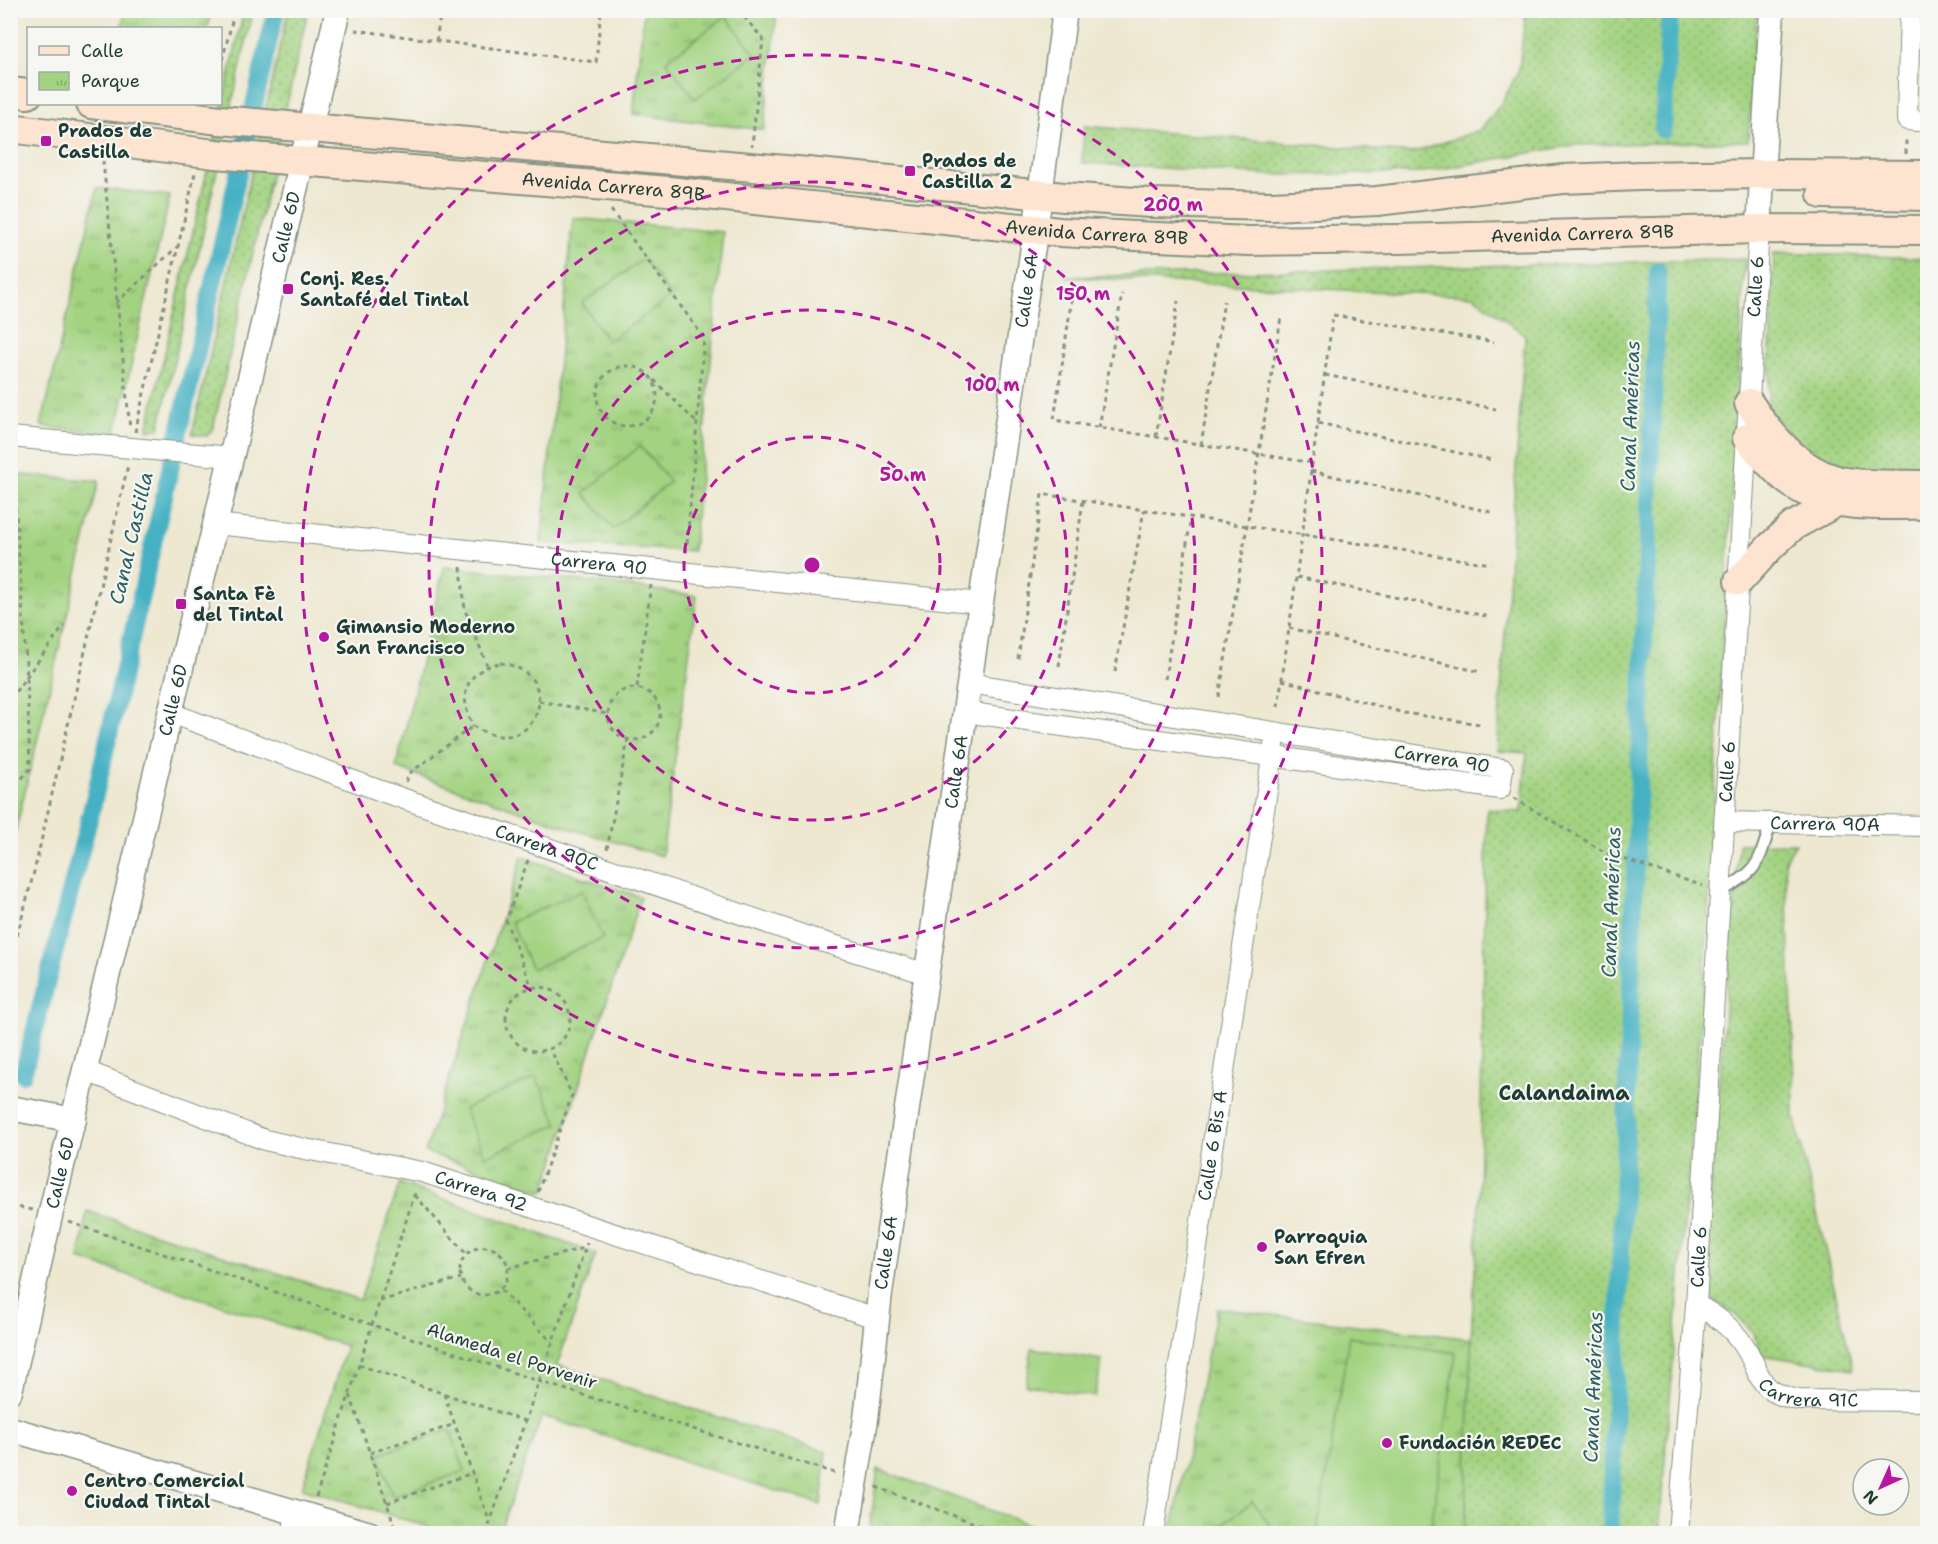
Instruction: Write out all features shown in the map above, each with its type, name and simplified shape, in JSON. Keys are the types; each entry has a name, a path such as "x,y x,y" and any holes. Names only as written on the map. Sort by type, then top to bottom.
{"main road":[{"path":"10,92 27,94"},
{"name":"Avenida Carrera 89B","path":"99,105 220,120 1150,203 1272,206 1377,201 1563,179 1762,183 1928,175"},
{"name":"Avenida Carrera 89B","path":"10,128 205,162 268,159 668,191 1036,229 1135,236 1249,241 1759,229 1928,230"},
{"path":"1762,183 1928,196"},
{"path":"1749,403 1776,441 1810,469 1851,483 1928,485"},
{"path":"1747,438 1789,481 1808,493 1837,502 1928,505"},
{"path":"1739,581 1793,526 1837,502"}],"street":[{"name":"Calle 6D","path":"10,1391 338,10"},
{"name":"Calle 6A","path":"847,1533 866,1419 876,1318 1036,229 1065,10"},
{"name":"Calle 6","path":"1678,1533 1696,1305 1772,10"},
{"path":"1910,10 1907,120 1928,122"},
{"path":"11,437 231,457"},
{"name":"Carrera 90","path":"215,524 981,603"},
{"name":"Carrera 90","path":"965,712 1500,789 1503,769 969,683"},
{"name":"Carrera 90C","path":"171,713 401,797 817,940 927,974"},
{"name":"Calle 6 Bis A","path":"1153,1533 1276,732"},
{"name":"Carrera 90A","path":"1725,822 1928,826"},
{"name":"Carrera 92","path":"86,1071 265,1140 422,1172 876,1318"},
{"path":"10,1108 74,1120"},
{"name":"Carrera 91C","path":"1696,1305 1710,1312 1743,1344 1760,1379 1771,1391 1786,1398 1928,1401"},
{"path":"10,1429 300,1521 370,1533"}],"lane":[{"path":"1720,892 1743,880 1757,865 1771,823"}],"path":[{"path":"222,61 235,10"},
{"path":"436,41 441,10"},
{"path":"360,30 596,62 600,10"},
{"path":"738,10 763,39 751,149"},
{"path":"102,156 116,303 136,448"},
{"path":"10,962 37,860 136,448 179,246 205,162"},
{"path":"611,210 704,338 686,563"},
{"path":"116,303 179,246"},
{"path":"1073,290 1054,420 1313,463"},
{"path":"1099,428 1122,294"},
{"path":"1201,445 1224,301"},
{"path":"1156,437 1178,302"},
{"path":"1278,707 1333,315 1494,342"},
{"path":"1219,697 1281,318"},
{"path":"651,376 656,385 656,405 645,421 625,426 615,424 606,418 596,400 600,380 606,372 615,367 634,366 651,376 697,423"},
{"path":"1325,375 1496,409"},
{"path":"1318,423 1492,460"},
{"path":"10,792 30,769 27,677 11,437"},
{"path":"1311,471 1495,513"},
{"path":"1018,659 1042,494 1491,564"},
{"path":"1059,666 1083,501"},
{"path":"1115,672 1144,510"},
{"path":"1164,679 1191,517"},
{"path":"464,550 460,569 465,610 487,665"},
{"path":"637,687 653,569"},
{"path":"1297,577 1491,616"},
{"path":"10,699 64,626"},
{"path":"1289,628 1481,672"},
{"path":"500,663 512,664 523,669 538,689 539,701 537,714 531,725 515,735 496,737 473,726 464,704 465,692 477,672 487,665 500,663"},
{"path":"1282,680 1404,713 1480,724"},
{"path":"637,687 652,694 660,709 660,718 652,733 645,738 628,739 613,730 608,714 609,705 620,691 637,687"},
{"path":"539,701 608,714"},
{"path":"401,797 410,773 473,726"},
{"path":"604,866 628,739"},
{"path":"1500,789 1606,853 1720,892"},
{"path":"532,988 506,921 535,843"},
{"path":"542,987 552,991 566,1005 569,1015 566,1035 559,1043 540,1051 529,1050 520,1045 512,1038 507,1028 508,1007 513,998 522,991 532,988 542,987"},
{"path":"533,1207 572,1095 550,1048"},
{"path":"300,1521 350,1393 422,1172"},
{"path":"415,1195 466,1255"},
{"name":"Alameda el Porvenir","path":"10,1205 50,1216 373,1323 538,1381 856,1480 1004,1533"},
{"path":"486,1533 593,1226"},
{"path":"480,1248 495,1250 501,1255 508,1268 508,1276 500,1289 486,1295 478,1295 465,1286 461,1278 462,1262 466,1255 480,1248"},
{"path":"508,1268 585,1248"},
{"path":"380,1301 461,1278"},
{"path":"500,1289 552,1342"},
{"path":"359,1365 525,1421"},
{"path":"350,1393 394,1524"},
{"path":"444,1394 490,1522"},
{"path":"370,1453 455,1424"},
{"path":"387,1503 472,1473"}],"green space":[{"path":"125,10 212,11 208,27 122,27"},
{"path":"244,11 253,11 159,429 147,430"},
{"path":"288,11 308,11 213,429 207,436 192,434"},
{"path":"644,11 777,11 764,130 633,114"},
{"path":"1526,11 1757,11 1748,141 1574,145 1419,173 1273,175 1082,163 1084,126 1413,153 1480,130 1502,103 1519,69"},
{"path":"726,16 755,54 695,99 666,61"},
{"path":"97,188 170,196 115,435 41,426"},
{"path":"573,218 723,232 693,551 541,543"},
{"path":"1774,253 1927,258 1927,470 1861,470 1836,466 1818,457 1794,438 1768,407"},
{"path":"644,259 671,297 608,341 582,303"},
{"path":"1745,259 1704,982 1659,1533 1465,1533 1471,1339 1479,1199 1487,809 1521,812 1527,753 1497,751 1525,335 1473,296 1066,277"},
{"path":"640,446 670,482 613,529 584,493"},
{"path":"11,474 99,481 11,850"},
{"path":"444,567 613,584 697,596 662,856 575,830 396,768"},
{"path":"1796,843 1785,860 1794,1115 1853,1369 1761,1355 1754,1334 1742,1320 1722,1306 1701,1296 1739,844"},
{"path":"522,857 641,897 544,1192 425,1152"},
{"path":"582,891 603,938 532,969 511,922"},
{"path":"536,1077 558,1124 485,1157 464,1109"},
{"path":"400,1183 596,1254 557,1365 827,1452 821,1505 542,1416 499,1533 448,1533 302,1488 346,1346 79,1259 87,1211 360,1300"},
{"path":"1217,1308 1471,1339 1465,1533 1171,1534"},
{"name":"Fundación REDEC","path":"1349,1337 1456,1353 1430,1533 1317,1533"},
{"path":"1032,1348 1102,1360 1095,1397 1026,1385"},
{"path":"450,1430 465,1471 393,1496 378,1455"},
{"path":"878,1469 1052,1533 869,1533"},
{"path":"1252,1502 1276,1533 1211,1533"}],"waterway":[{"name":"Canal Castilla","path":"23,1074 93,804 276,10"},
{"name":"Canal Américas","path":"1663,130 1670,10"},
{"name":"Canal Américas","path":"1610,1534 1658,271"}],"place":[{"name":"Prados de Castilla","path":"46,141"},
{"name":"Prados de Castilla 2","path":"910,171"},
{"name":"Conj. Res. Santafé del Tintal","path":"288,289"},
{"name":"Santa Fè del Tintal","path":"181,604"},
{"name":"Gimansio Moderno San Francisco","path":"324,637"},
{"name":"Parroquia San Efren","path":"1262,1247"},
{"name":"Fundación REDEC","path":"1387,1443"},
{"name":"Centro Comercial Ciudad Tintal","path":"72,1491"}],"district":[{"name":"Calandaima","path":"1564,1093"}]}
